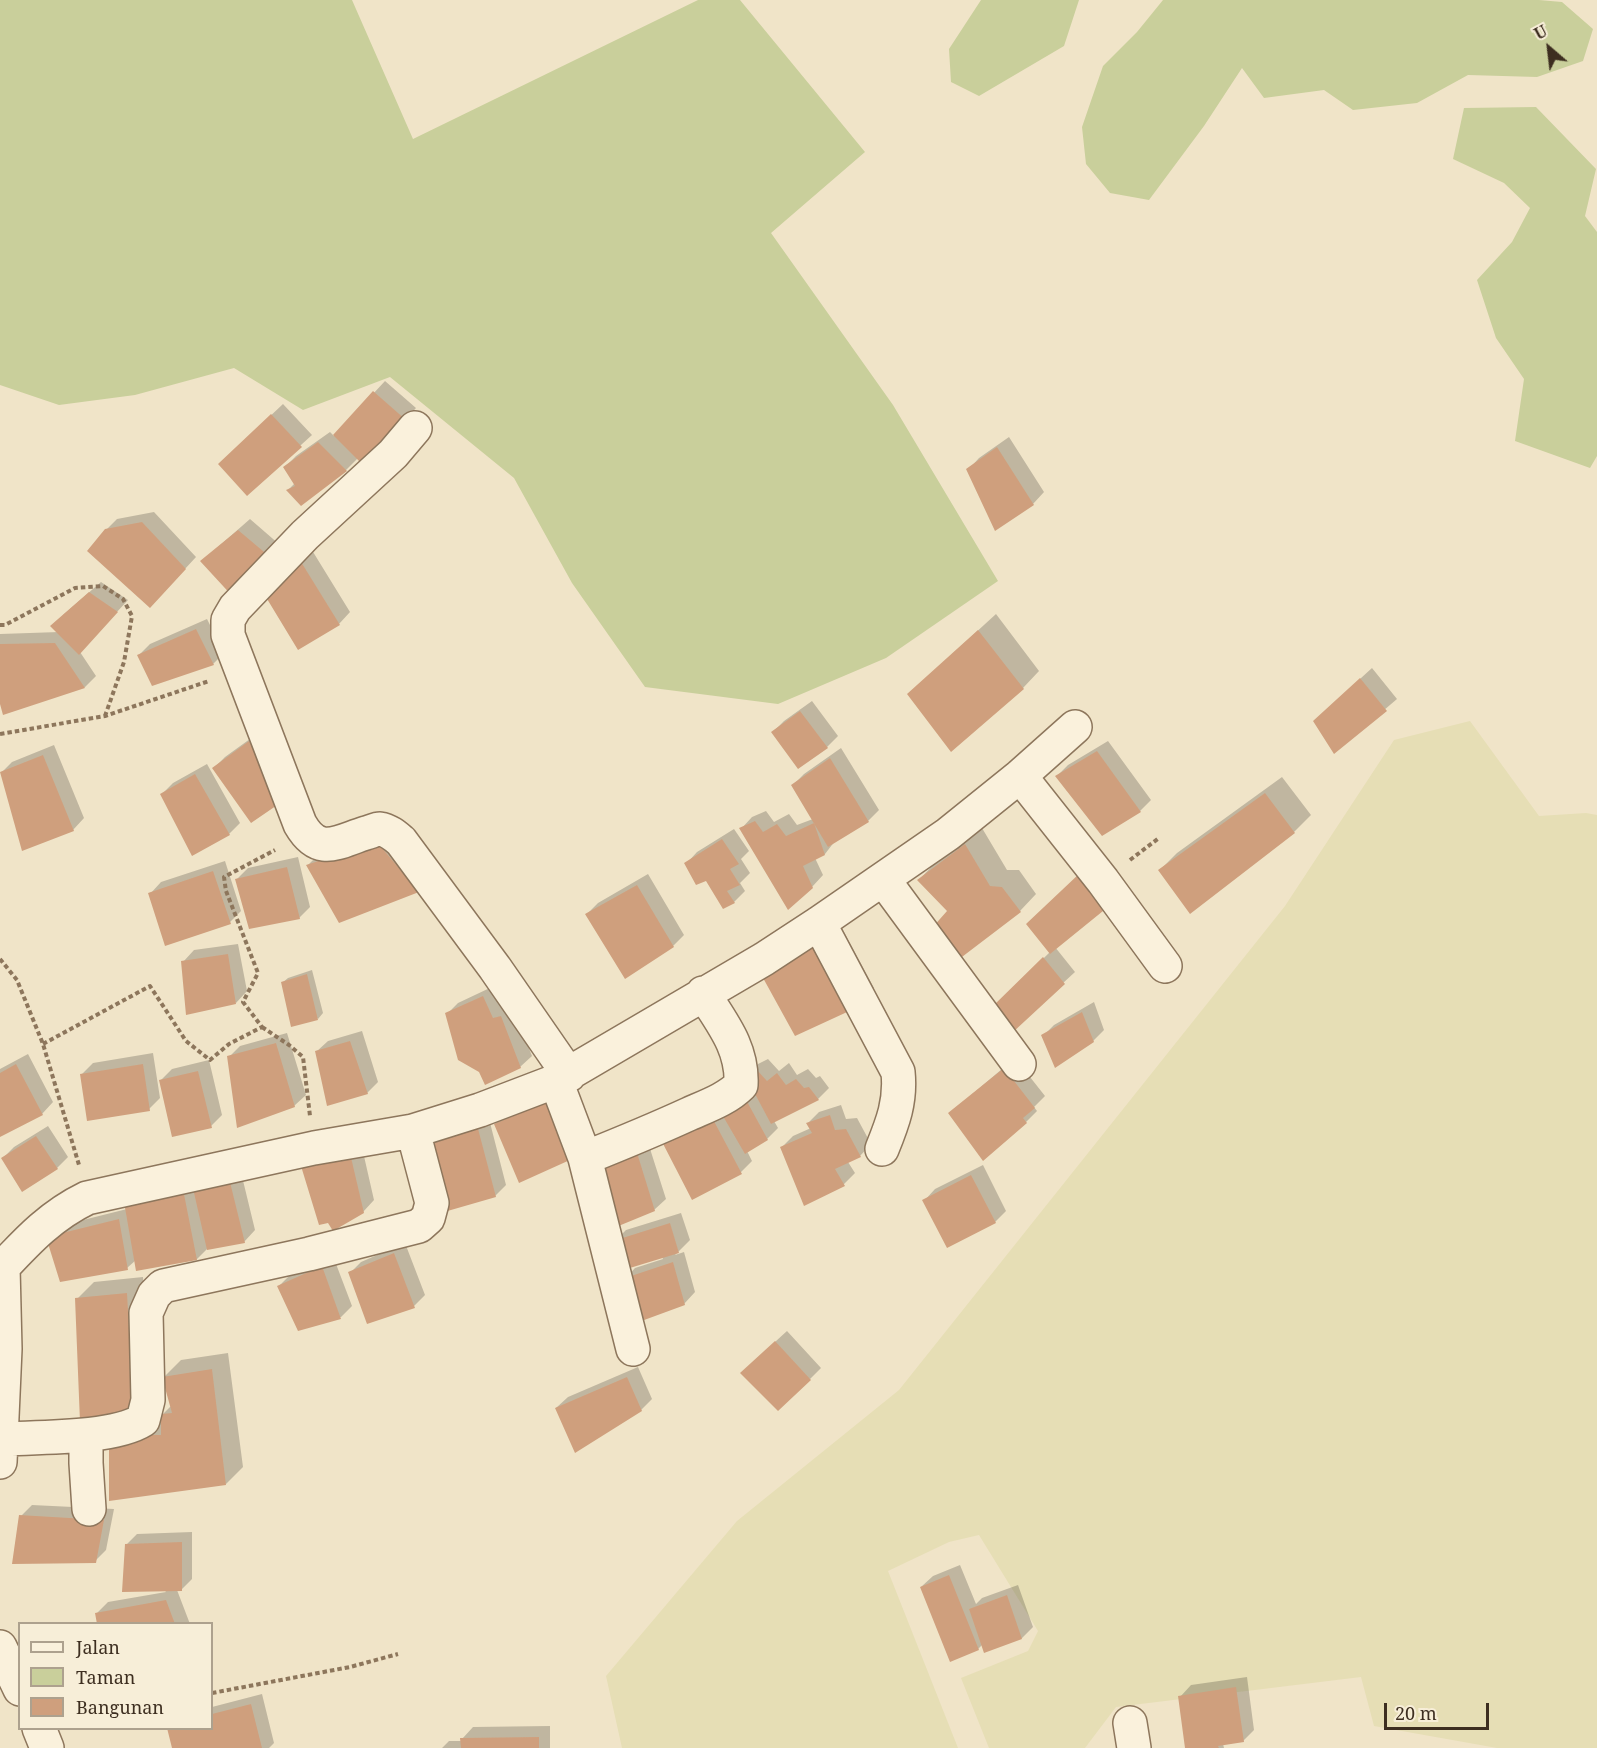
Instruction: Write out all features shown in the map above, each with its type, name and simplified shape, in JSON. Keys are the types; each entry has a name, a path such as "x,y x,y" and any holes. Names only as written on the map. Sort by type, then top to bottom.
{"street":[{"path":"415,428 393,454 305,535 235,608 228,620 228,635 300,824 308,837 317,844 328,845 380,829 389,832 401,841 495,968 563,1078 633,1349"},
{"path":"413,1131 432,1203 428,1218 419,1226 163,1286 154,1295 146,1313 148,1400 143,1420 134,1426 1,1451 5,1349 2,1268 32,1235 69,1207 87,1198 314,1148 413,1131 480,1110 563,1078 703,993 764,959 819,923 948,834 1076,727"},
{"path":"1020,776 1103,881 1166,966"},
{"path":"883,879 1018,1064"},
{"path":"819,923 898,1072 900,1090 893,1122 882,1149"},
{"path":"585,1158 651,1132 705,1107 732,1094 741,1085 741,1061 732,1039 703,993"},
{"path":"86,1435 89,1509"},
{"path":"0,1647 18,1685"},
{"path":"40,1730 47,1748"}],"path":[{"path":"0,625 5,626 75,588 103,586 123,599 132,616 124,662 105,716"},
{"path":"0,734 105,716 241,670"},
{"path":"308,837 265,854 224,877 226,891 258,973 243,1002 262,1027 303,1057 314,1148"},
{"path":"0,960 17,980 43,1044 72,1135 87,1198"},
{"path":"43,1044 150,987 186,1041 210,1060 229,1044 262,1027"},
{"path":"213,1693 350,1667 398,1654"}],"shaded area":[{"path":"1470,721 1539,816 1586,813 1597,815 1597,1748 1497,1748 1374,1726 1361,1677 1116,1707 1085,1748 989,1748 961,1678 1028,1651 1038,1631 979,1535 949,1542 888,1571 958,1748 622,1748 606,1676 737,1521 899,1390 1285,906 1394,740"}],"green space":[{"path":"0,0 352,0 413,139 698,0 740,0 865,152 771,233 893,405 998,581 886,658 778,704 645,687 572,583 514,478 390,377 303,410 234,368 135,395 59,405 0,385"},
{"path":"981,0 1079,0 1064,46 979,96 951,82 949,49"},
{"path":"1163,0 1539,0 1562,2 1593,29 1583,61 1537,77 1468,75 1417,103 1353,110 1324,90 1264,98 1242,68 1204,126 1149,200 1110,193 1086,164 1082,127 1103,66 1137,32"},
{"path":"1536,107 1596,169 1585,216 1597,232 1597,456 1590,468 1515,441 1524,379 1496,338 1477,280 1512,242 1530,208 1504,183 1453,159 1464,108"}],"building":[{"path":"373,391 406,420 364,466 333,435"},
{"path":"271,414 302,447 247,496 218,464"},
{"path":"318,442 347,471 301,506 286,490 295,486 283,467"},
{"path":"997,447 1034,505 995,531 966,469"},
{"path":"142,522 186,569 150,608 87,551 105,529"},
{"path":"238,530 270,557 235,599 200,561"},
{"path":"298,557 340,625 298,650 258,584"},
{"path":"89,592 118,612 79,655 50,626"},
{"path":"196,629 214,665 152,686 137,655"},
{"path":"978,630 1024,689 951,752 907,694"},
{"path":"55,643 85,688 3,715 0,704 0,644"},
{"path":"1360,678 1387,711 1334,754 1313,721"},
{"path":"800,711 828,748 798,769 771,732"},
{"path":"249,741 286,799 251,823 212,768"},
{"path":"1097,751 1141,812 1102,836 1055,776"},
{"path":"43,755 74,831 22,851 0,772"},
{"path":"830,758 869,822 828,847 791,785"},
{"path":"195,774 230,835 192,856 160,794"},
{"path":"1265,793 1295,833 1190,914 1158,870"},
{"path":"755,821 763,832 777,824 786,836 814,823 825,855 803,866 813,888 788,910 739,828"},
{"path":"722,839 739,864 730,869 740,885 727,891 735,903 723,909 706,881 696,885 684,863"},
{"path":"377,842 419,892 339,923 306,865"},
{"path":"965,844 990,886 1002,887 1021,912 954,963 932,928 947,911 917,880"},
{"path":"287,867 300,919 249,929 235,879"},
{"path":"213,871 231,924 165,946 148,893"},
{"path":"1080,873 1103,911 1050,954 1026,924"},
{"path":"637,885 674,947 625,979 585,914"},
{"path":"820,935 858,1007 795,1036 757,967"},
{"path":"228,954 236,1004 186,1015 181,961"},
{"path":"1043,957 1065,984 1012,1033 992,1007"},
{"path":"307,974 318,1020 291,1027 281,982"},
{"path":"483,996 493,1018 501,1016 521,1068 485,1085 479,1072 458,1060 445,1013"},
{"path":"1082,1012 1094,1042 1055,1068 1041,1035"},
{"path":"350,1041 368,1094 327,1106 315,1051"},
{"path":"276,1043 295,1107 237,1128 227,1056"},
{"path":"16,1064 43,1115 0,1137 0,1073"},
{"path":"143,1064 150,1111 87,1121 80,1074"},
{"path":"1004,1068 1035,1108 1023,1118 1027,1123 983,1161 948,1113"},
{"path":"756,1069 767,1081 777,1073 786,1085 796,1079 804,1088 809,1087 819,1100 771,1124 745,1075"},
{"path":"198,1071 212,1128 172,1137 159,1080"},
{"path":"744,1096 768,1140 745,1154 720,1111"},
{"path":"556,1098 581,1155 519,1183 494,1124"},
{"path":"707,1108 742,1174 692,1200 658,1134"},
{"path":"830,1115 835,1130 846,1129 861,1157 835,1169 845,1186 804,1206 780,1147 812,1133 806,1123"},
{"path":"476,1121 496,1197 444,1212 425,1138"},
{"path":"36,1136 58,1169 22,1192 1,1158"},
{"path":"634,1143 655,1211 616,1227 593,1158"},
{"path":"350,1153 364,1213 333,1231 328,1223 319,1225 301,1166"},
{"path":"228,1174 245,1243 207,1250 192,1184"},
{"path":"971,1175 996,1223 947,1248 922,1200"},
{"path":"183,1189 197,1260 136,1271 124,1202"},
{"path":"119,1219 128,1270 60,1282 46,1237"},
{"path":"670,1223 679,1253 620,1271 613,1241"},
{"path":"394,1253 415,1308 367,1324 348,1272"},
{"path":"673,1262 685,1305 636,1323 622,1279"},
{"path":"322,1266 341,1319 298,1331 277,1286"},
{"path":"127,1293 134,1416 80,1422 75,1298"},
{"path":"775,1341 811,1380 778,1411 740,1373"},
{"path":"212,1369 226,1485 109,1501 109,1434 161,1435 161,1414 172,1413 162,1377"},
{"path":"627,1377 642,1411 575,1453 555,1408"},
{"path":"19,1515 104,1520 96,1563 12,1564"},
{"path":"182,1542 182,1591 122,1592 125,1544"},
{"path":"949,1575 979,1650 950,1662 920,1587"},
{"path":"1007,1595 1022,1639 984,1653 969,1609"},
{"path":"166,1600 174,1622 97,1622 95,1613"},
{"path":"1236,1687 1244,1742 1218,1746 1219,1748 1185,1748 1178,1696"},
{"path":"251,1704 262,1748 172,1748 168,1730 213,1730 213,1714"},
{"path":"539,1737 539,1748 461,1748 460,1738"}]}
